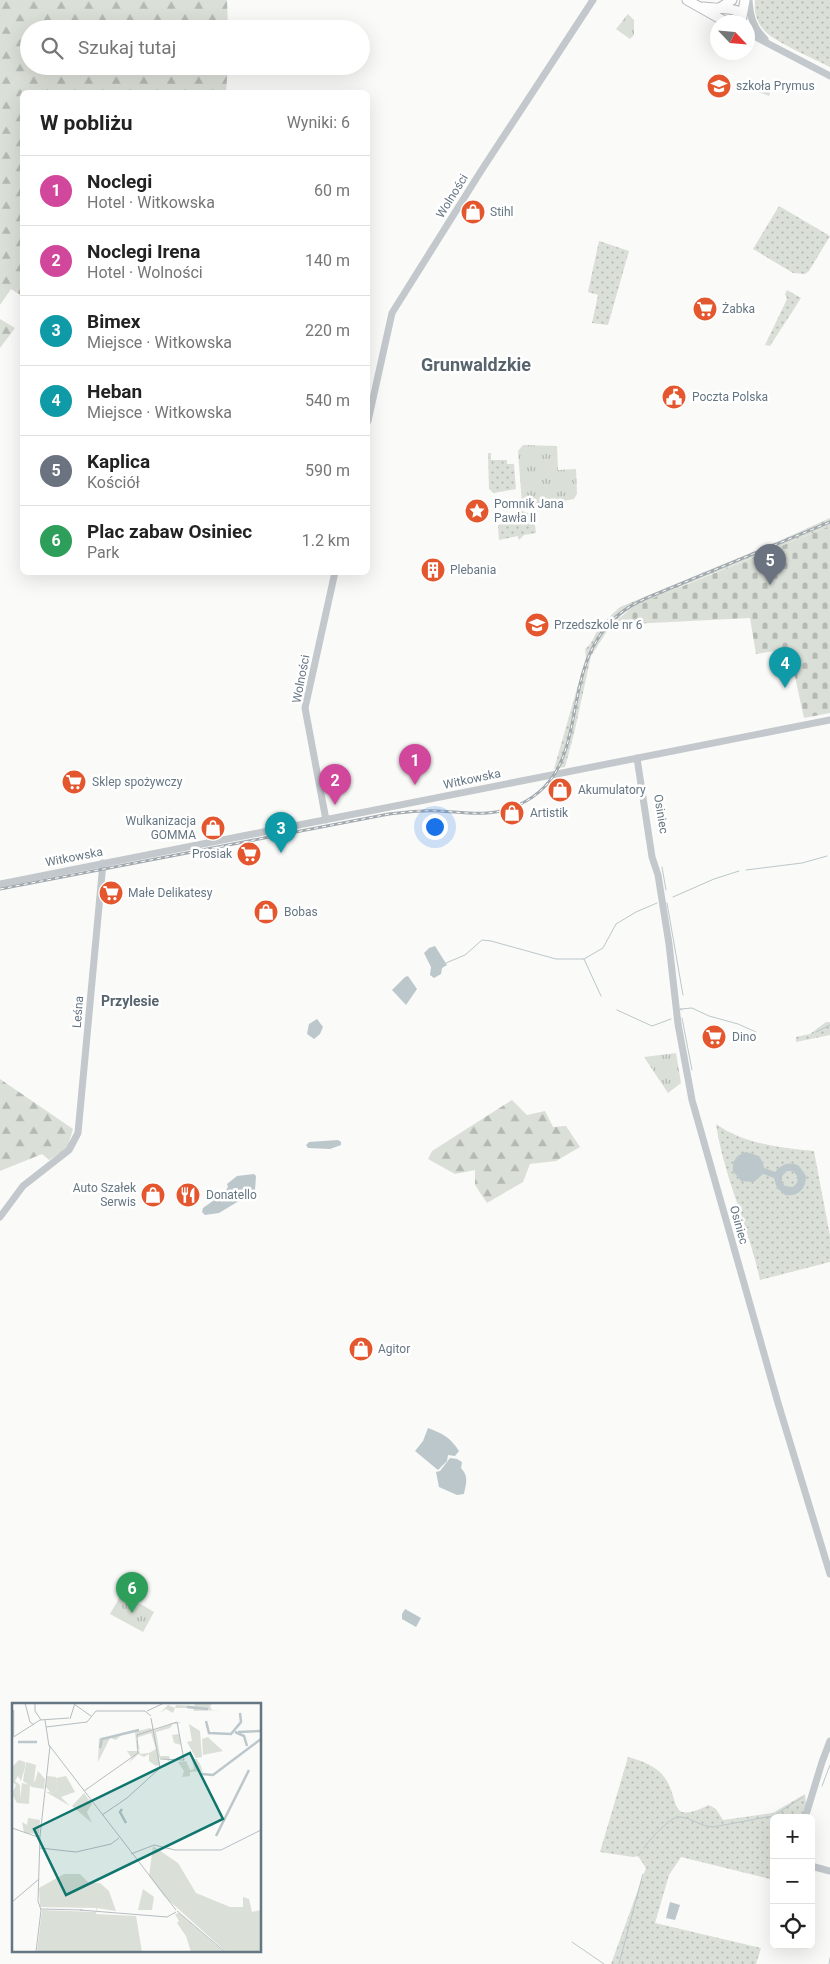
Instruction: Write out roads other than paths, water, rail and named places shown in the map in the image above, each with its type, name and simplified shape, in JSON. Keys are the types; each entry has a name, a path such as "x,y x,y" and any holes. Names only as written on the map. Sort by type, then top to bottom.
{"main road":[{"path":"687,0 715,15"},
{"path":"700,6 718,9 732,6 740,0"},
{"path":"744,15 747,0"},
{"path":"732,6 740,10 741,15"}],"street":[{"name":"Wolności","path":"370,412 392,312 481,171 593,0"},
{"path":"747,0 754,25 772,46"},
{"path":"755,37 830,76"},
{"name":"Wolności","path":"326,820 305,708 334,575"},
{"name":"Witkowska","path":"0,884 830,720"},
{"name":"Osiniec","path":"639,758 652,857 658,875 669,944 678,1024 692,1100 775,1394 830,1574"},
{"name":"Leśna","path":"0,1217 23,1186 61,1157 72,1145 80,1127 101,867 103,863"},
{"path":"806,1814 830,1741"},
{"path":"815,1867 830,1871"}],"waterway":[{"path":"746,870 802,863 827,856"},
{"path":"662,867 666,890"},
{"path":"673,897 714,879 739,871"},
{"path":"584,959 603,948 616,924 636,912 657,903"},
{"path":"667,903 683,995"},
{"path":"446,963 465,955 482,940 556,959 584,959 601,996"},
{"path":"682,1010 680,1009 692,1008 709,1016 738,1024 756,1032"},
{"path":"617,1010 652,1026 671,1019"},
{"path":"682,1018 692,1070"},
{"path":"816,1032 830,1025"},
{"path":"822,1786 830,1765"},
{"path":"644,1848 660,1830 675,1818 683,1817 713,1827 773,1816 803,1797"},
{"path":"638,1856 641,1852"},
{"path":"619,1964 643,1874"},
{"path":"572,1942 604,1964"},
{"path":"829,1964 830,1958"}],"railway":[{"path":"0,889 389,814 426,811 484,813 511,808 535,795 552,778 563,757 570,734 586,662 602,632 613,620 626,609 641,601 830,522"}],"place":[{"name":"szkoła Prymus","path":"719,86"},
{"name":"Stihl","path":"473,212"},
{"name":"Żabka","path":"705,309"},
{"name":"Poczta Polska","path":"674,397"},
{"name":"Pomnik Jana Pawła II","path":"477,511"},
{"name":"Plebania","path":"433,570"},
{"name":"Kaplica","path":"770,585"},
{"name":"Przedszkole nr 6","path":"537,625"},
{"name":"Heban","path":"785,688"},
{"name":"Sklep spożywczy","path":"74,782"},
{"name":"Noclegi","path":"415,785"},
{"name":"Akumulatory","path":"560,790"},
{"name":"Noclegi Irena","path":"335,805"},
{"name":"Artistik","path":"512,813"},
{"name":"Wulkanizacja GOMMA","path":"213,828"},
{"name":"Bimex","path":"281,853"},
{"name":"Prosiak","path":"249,854"},
{"name":"Małe Delikatesy","path":"111,893"},
{"name":"Bobas","path":"266,912"},
{"name":"Dino","path":"714,1037"},
{"name":"Auto Szałek Serwis","path":"153,1195"},
{"name":"Donatello","path":"188,1195"},
{"name":"Agitor","path":"361,1349"},
{"name":"Plac zabaw Osiniec","path":"132,1613"}],"district":[{"name":"Grunwaldzkie","path":"476,365"},
{"name":"Przylesie","path":"130,1001"}]}
